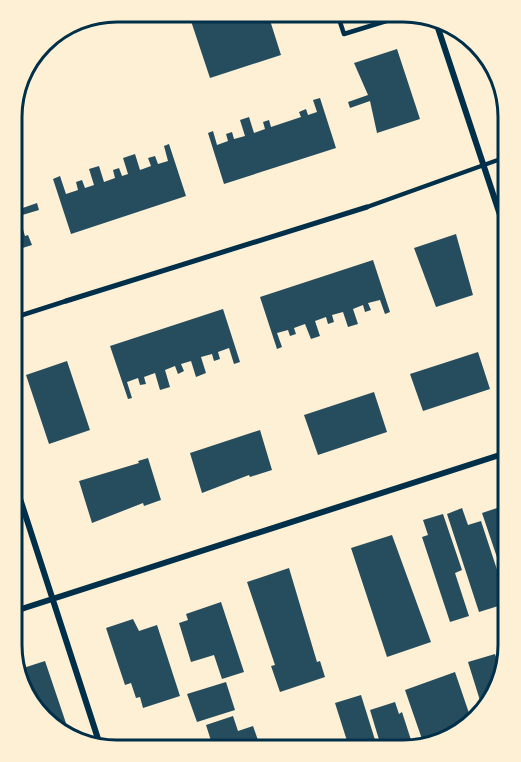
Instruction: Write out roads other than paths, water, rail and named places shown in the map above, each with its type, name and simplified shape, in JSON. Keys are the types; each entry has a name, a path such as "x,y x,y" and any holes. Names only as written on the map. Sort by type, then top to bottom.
{"street":[{"path":"439,30 499,211"},
{"path":"66,302 368,207"},
{"path":"22,609 498,455"},
{"path":"22,504 98,737"}],"lane":[{"path":"340,23 344,34 380,23"},
{"path":"368,207 499,160"},
{"path":"22,315 66,302"}]}
